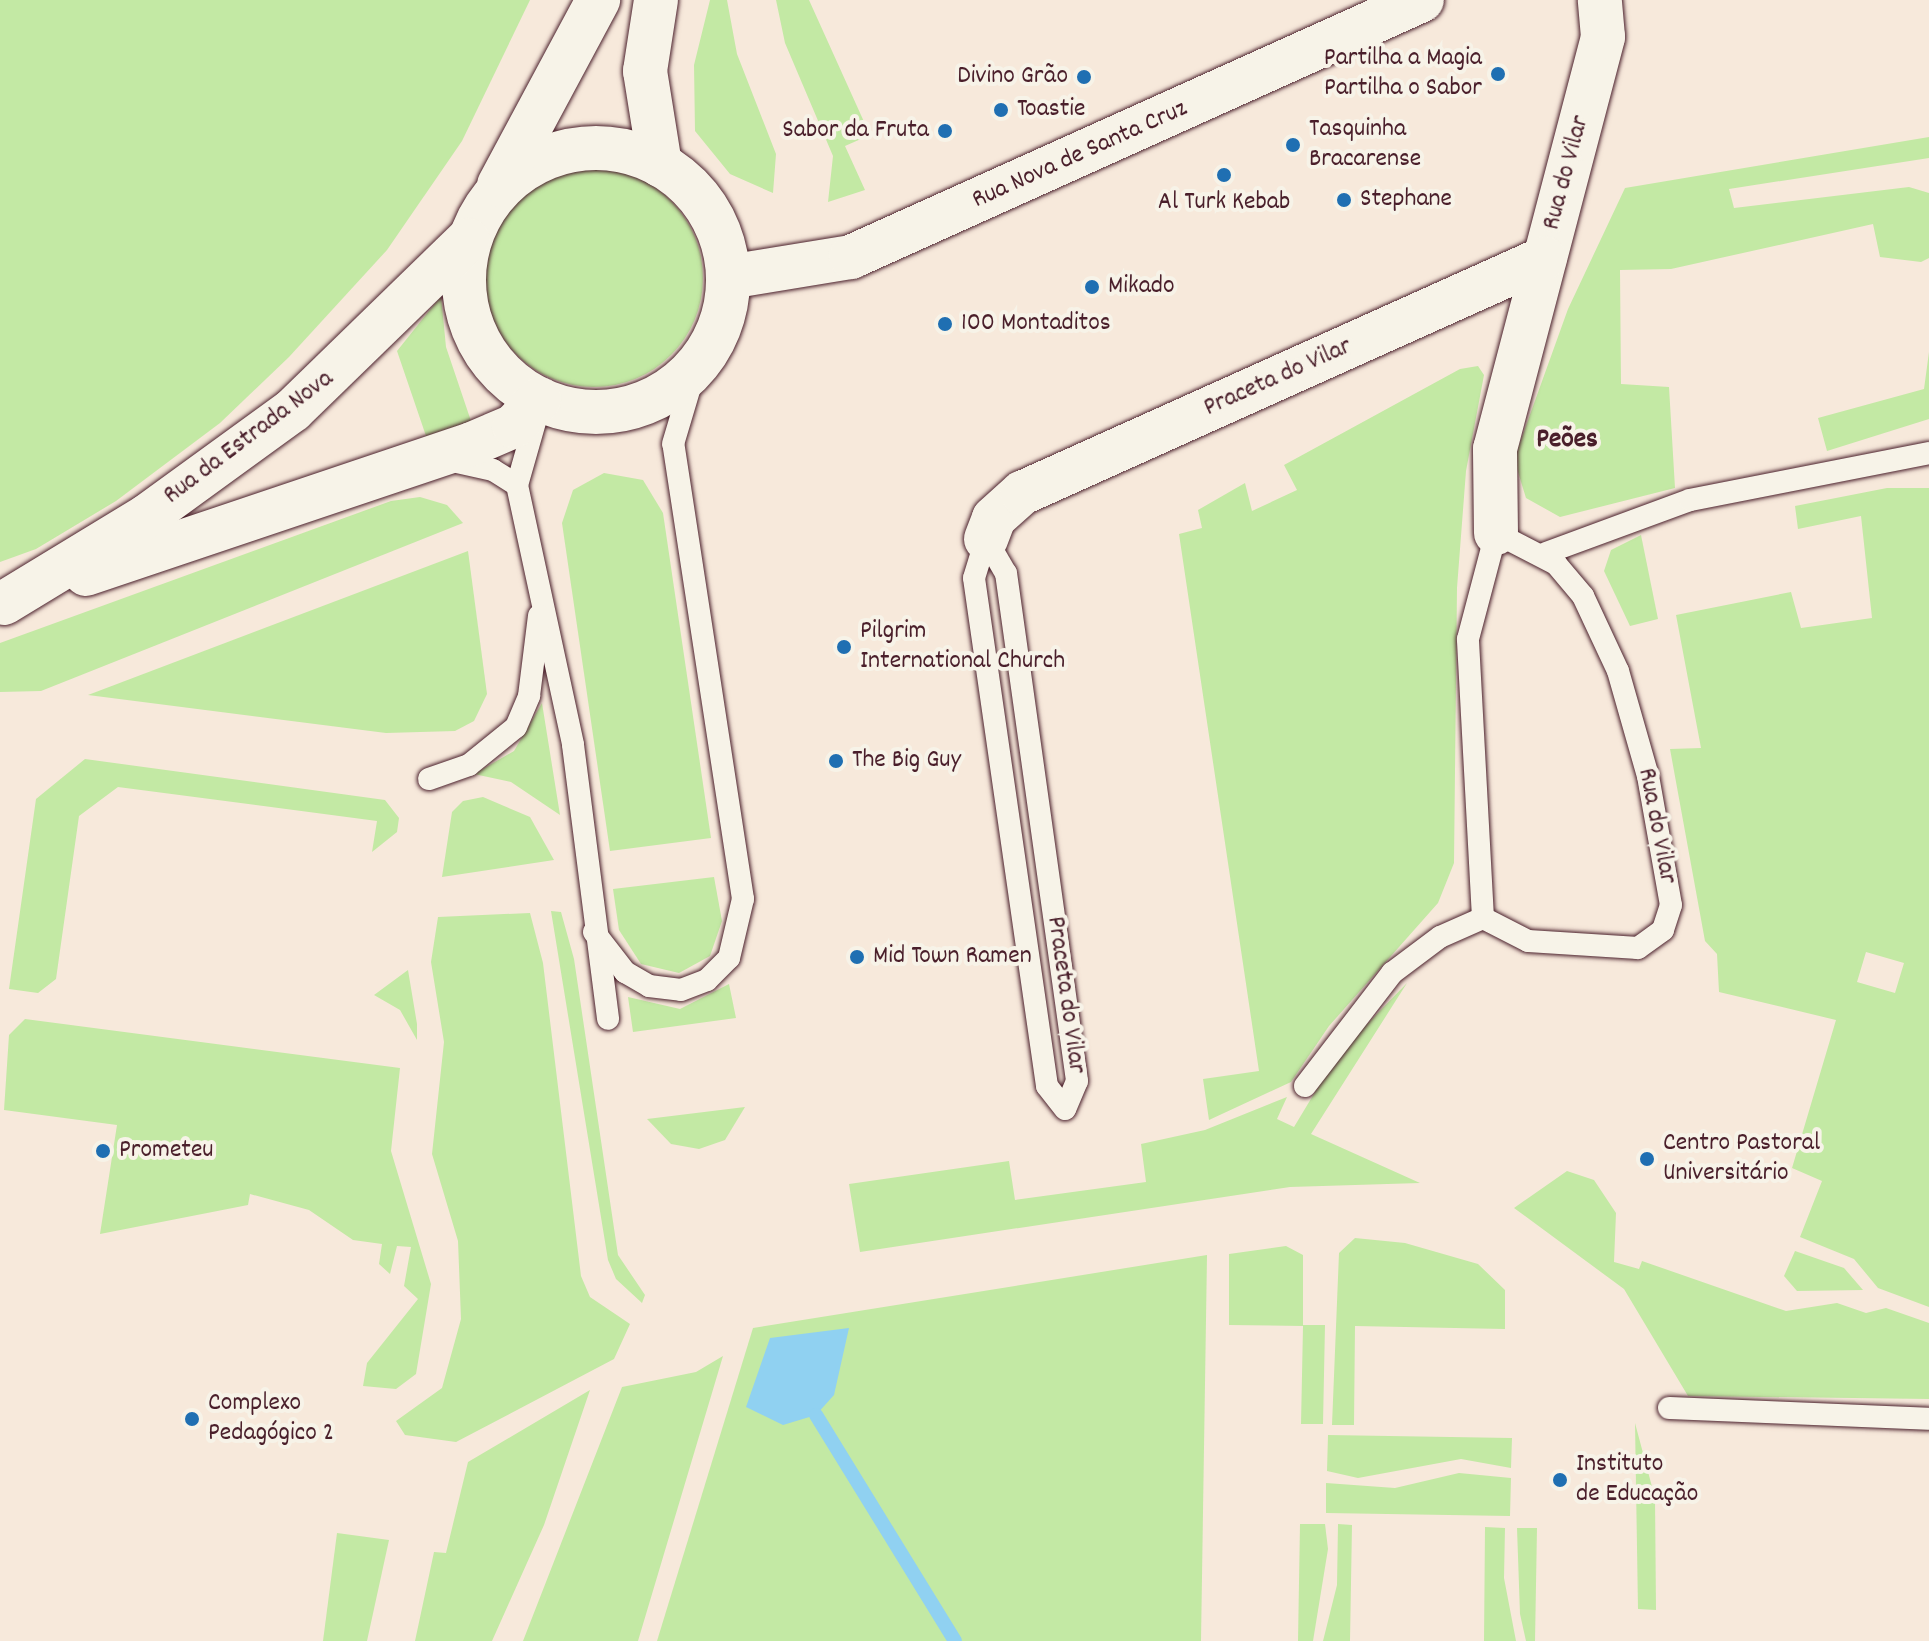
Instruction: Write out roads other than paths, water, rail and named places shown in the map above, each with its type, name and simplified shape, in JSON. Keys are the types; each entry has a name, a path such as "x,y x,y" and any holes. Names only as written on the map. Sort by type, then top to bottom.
{"main road":[{"path":"492,197 530,165 573,150 617,149 660,165 696,190 719,235 729,277 716,336 696,367 636,407 599,412 541,400 510,382 468,317 462,279 468,240 598,0"},
{"path":"656,0 645,71 660,165"},
{"name":"Rua Nova de Santa Cruz","path":"729,277 851,257 1422,0"},
{"name":"Rua do Vilar","path":"1496,533 1495,449 1603,37 1600,0"},
{"name":"Rua da Estrada Nova","path":"2,604 147,516 293,410 468,240"},
{"name":"Praceta do Vilar","path":"986,539 994,518 1022,493 1545,258"},
{"name":"Rua da Estrada Nova","path":"2,604 514,426 541,400"}],"lane":[{"path":"594,932 625,972 649,986 681,990 707,980 729,958 739,922 743,899 673,444 696,367"},
{"path":"541,400 517,485 573,745 594,932 608,1019"},
{"path":"1546,553 1690,500 1929,453"},
{"path":"428,456 493,470 517,485"},
{"name":"Rua do Vilar","path":"1496,533 1546,553 1583,596 1618,671 1648,776 1671,905 1663,930 1638,948 1528,941 1483,918 1468,639 1496,533"},
{"name":"Praceta do Vilar","path":"986,539 1006,573 1075,1066 1077,1094 1065,1109 1047,1086 974,578 986,539"},
{"path":"429,779 478,759 516,727 539,642 538,587"},
{"path":"1305,1086 1392,973 1440,937 1483,918"},
{"path":"1669,1408 1756,1417 1929,1419"}],"water":[{"path":"849,1328 834,1395 816,1415 783,1425 746,1407 770,1338"}],"waterway":[{"path":"816,1415 955,1641"}],"place":[{"name":"Partilha a Magia Partilha o Sabor","path":"1498,74"},
{"name":"Divino Grão","path":"1084,77"},
{"name":"Toastie","path":"1001,110"},
{"name":"Sabor da Fruta","path":"945,131"},
{"name":"Tasquinha Bracarense","path":"1293,145"},
{"name":"Al Turk Kebab","path":"1224,175"},
{"name":"Stephane","path":"1344,200"},
{"name":"Mikado","path":"1092,287"},
{"name":"100 Montaditos","path":"945,324"},
{"name":"Pilgrim International Church","path":"844,647"},
{"name":"The Big Guy","path":"836,761"},
{"name":"Mid Town Ramen","path":"857,957"},
{"name":"Prometeu","path":"103,1151"},
{"name":"Centro Pastoral Universitário","path":"1647,1159"},
{"name":"Complexo Pedagógico 2","path":"192,1419"},
{"name":"Instituto de Educação","path":"1560,1480"}],"district":[{"name":"Peões","path":"1567,441"}]}
